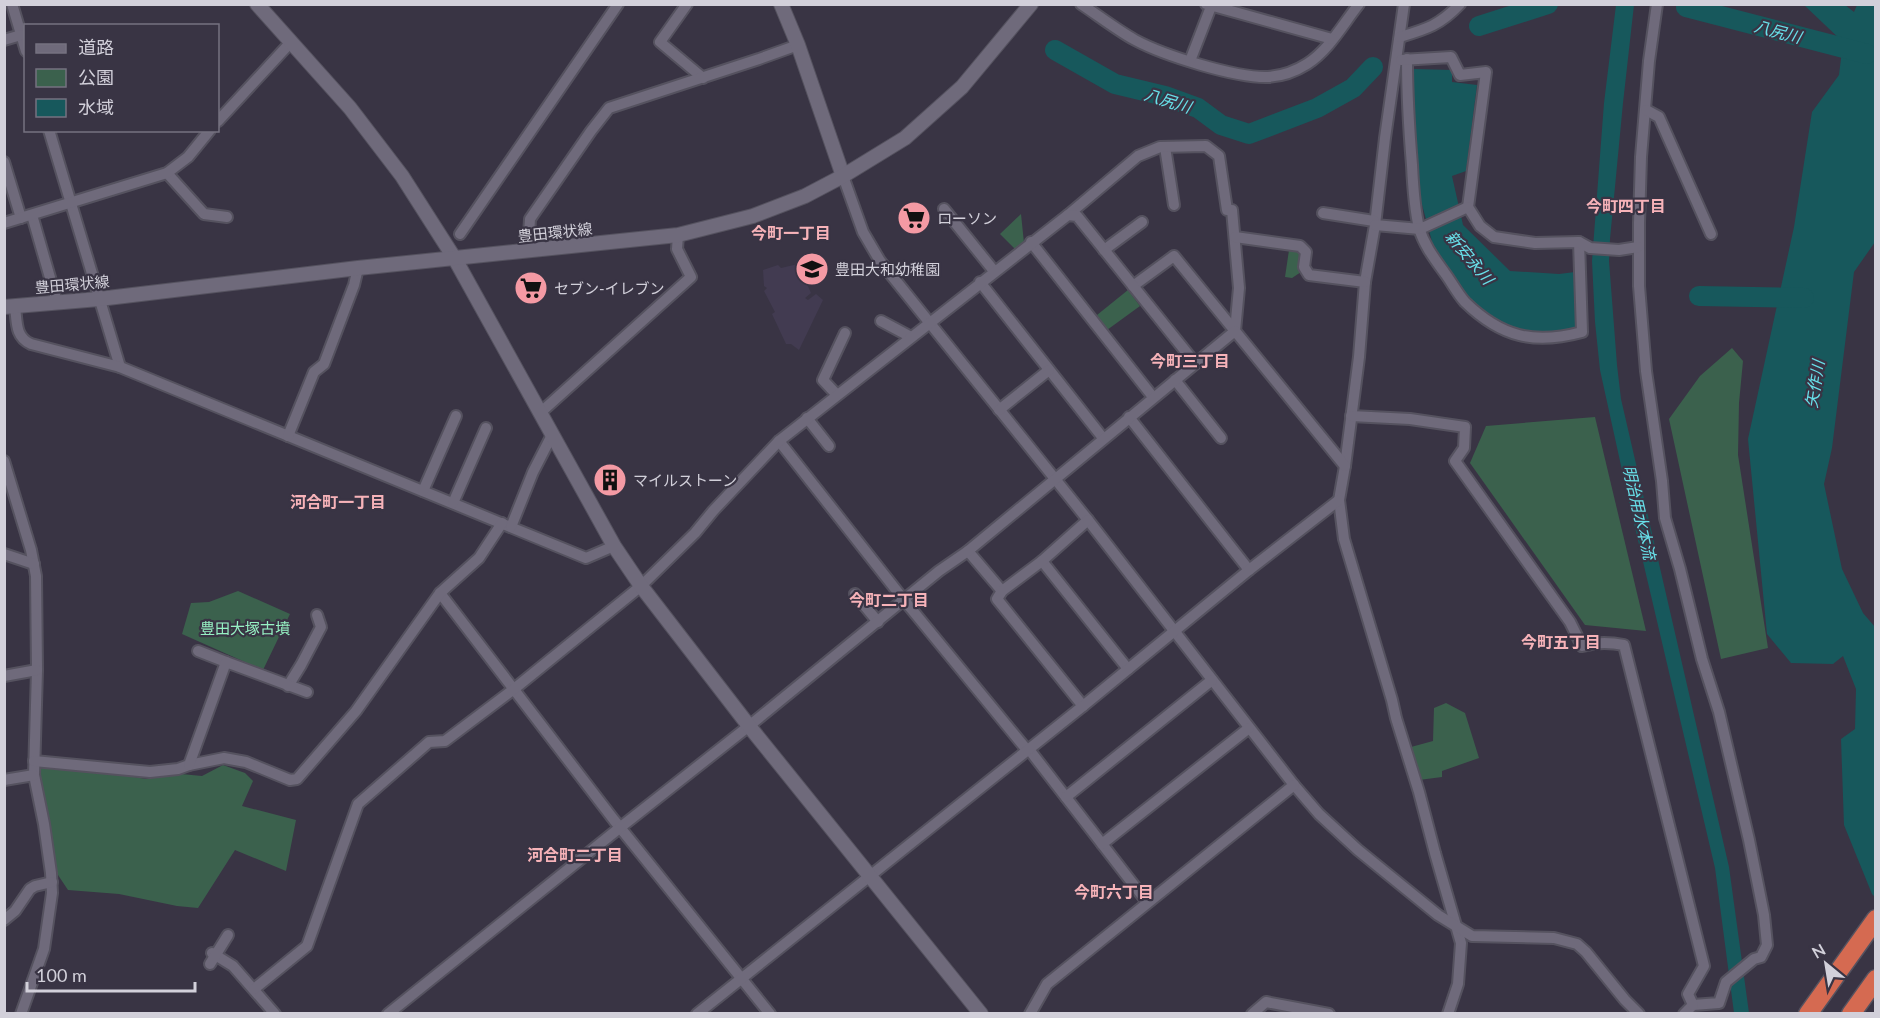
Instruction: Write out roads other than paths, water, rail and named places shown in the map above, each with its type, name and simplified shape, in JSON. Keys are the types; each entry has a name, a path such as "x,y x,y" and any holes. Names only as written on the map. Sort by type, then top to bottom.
{"highway":[{"path":"1808,1014 1875,919"},
{"path":"1851,1014 1875,979"}],"street":[{"path":"12,4 24,45"},
{"path":"257,4 376,141 402,176 455,259 614,546 641,586 749,726 981,1014"},
{"path":"460,234 618,4"},
{"path":"687,4 660,42 703,78"},
{"path":"781,4 798,45 863,232 880,261 1088,520 1294,785 1319,814 1358,850 1438,915 1472,936 1554,938 1577,944 1639,1014"},
{"name":"豊田環状線","path":"10,306 99,299 358,268 678,235 753,216 805,196 905,138 962,87 1031,4"},
{"path":"1082,4 1150,48 1190,61 1251,76 1271,77 1289,73 1319,55 1359,4"},
{"path":"1404,4 1400,37 1419,229 1424,243 1465,301 1496,326 1525,338 1561,338 1582,332 1579,242"},
{"path":"1445,4 1447,18"},
{"path":"1400,37 1429,28 1447,18 1460,4"},
{"path":"1657,4 1649,61 1641,157 1638,247 1646,371 1665,518 1702,659 1719,712 1749,840 1764,915 1767,945 1761,957 1754,959 1726,982 1721,1008 1700,1003 1693,1005 1684,1014"},
{"path":"1190,61 1210,5 1332,39"},
{"path":"4,40 21,35"},
{"path":"219,120 291,42"},
{"path":"528,251 530,219 609,108 798,45"},
{"path":"1402,60 1451,57 1460,75 1486,72 1468,207 1480,226 1494,237 1535,243 1579,242 1590,248 1619,250 1638,247"},
{"path":"1402,60 1365,282 1359,357 1339,500 1344,539 1461,943 1458,984 1448,1014"},
{"path":"1646,110 1659,117 1711,234"},
{"path":"50,132 120,367"},
{"path":"4,223 167,173 188,157 208,132"},
{"path":"254,989 307,946 358,804 429,742 446,741 641,586 695,533 779,441 1068,215 1138,156 1160,147 1206,146 1219,156 1227,210 1232,210 1235,237 1239,288 1235,331 968,550 388,1014"},
{"path":"1165,147 1174,205"},
{"path":"4,162 57,302"},
{"path":"167,173 204,214 227,217"},
{"path":"1323,213 1419,229 1468,207"},
{"path":"944,209 994,271"},
{"path":"1068,215 1077,216 1195,363"},
{"path":"1104,250 1142,222"},
{"path":"540,413 691,277 677,249 678,235"},
{"path":"1235,237 1300,246 1306,252 1304,267 1309,275 1365,282"},
{"path":"1031,242 1153,397"},
{"path":"1132,286 1174,256 1345,466"},
{"path":"288,436 314,372 324,364 354,285 358,268"},
{"path":"981,282 1103,438"},
{"path":"10,306 23,341 120,367 586,558 614,546"},
{"path":"881,321 911,337"},
{"path":"837,395 823,380 845,333"},
{"path":"999,410 1049,370"},
{"path":"1175,380 1221,438"},
{"path":"423,491 456,416"},
{"path":"1351,416 1410,419 1465,427 1464,448 1455,461 1570,622 1582,646 1593,643 1623,645 1704,966 1688,994 1693,1005"},
{"path":"1129,417 1249,570"},
{"path":"807,418 829,446"},
{"path":"453,503 486,428"},
{"path":"34,761 150,772 178,769 224,759 246,762 290,780 297,779 356,711 440,593 479,558 507,525 552,435"},
{"path":"779,441 904,600 1031,752 1148,902"},
{"path":"4,461 36,576 37,670 34,775 52,882 44,949 21,1014"},
{"path":"697,1014 1339,500"},
{"path":"1083,706 997,599 1002,591 1042,561 1088,520"},
{"path":"968,550 1002,591"},
{"path":"4,554 34,564"},
{"path":"1042,561 1128,669"},
{"path":"440,593 620,827 770,1014"},
{"path":"855,594 878,622"},
{"path":"288,686 302,665 321,627 317,615"},
{"path":"198,651 307,692"},
{"path":"189,765 226,662"},
{"path":"4,676 37,670"},
{"path":"1066,797 1212,680"},
{"path":"1102,844 1249,728"},
{"path":"4,780 34,775"},
{"path":"1030,1014 1047,984 1294,785"},
{"path":"4,920 15,911 30,889 52,882"},
{"path":"228,935 212,958 233,966 275,1014"},
{"path":"1252,1014 1266,1002 1329,1014"}],"water":[{"name":"明治用水本流","path":"1616,5 1634,5 1609,261 1621,399 1729,867 1749,1013 1734,1013 1715,868 1600,370 1592,261 1604,103"},
{"name":"矢作川","path":"1804,5 1845,5 1854,12 1857,5 1875,5 1875,242 1854,272 1832,448 1824,484 1842,569 1863,613 1875,627 1875,897 1844,825 1841,739 1855,729 1856,689 1843,656 1833,664 1791,663 1767,634 1748,439 1794,227 1812,112 1839,75 1843,42"},
{"path":"1413,69 1452,70 1452,82 1477,85 1466,171 1452,176 1463,225 1510,271 1559,274 1575,272 1577,306 1575,329 1531,333 1497,321 1461,293 1433,245 1421,201"}],"waterway":[{"name":"八尻川","path":"1479,26 1548,4"},
{"name":"八尻川","path":"1686,7 1867,54"},
{"name":"八尻川","path":"1055,50 1115,84 1165,96 1198,108 1221,125 1249,134 1317,108 1353,88 1373,67"},
{"name":"新安永川","path":"1699,296 1804,298"}],"place":[{"name":"ローソン","path":"914,218"},
{"name":"豊田大和幼稚園","path":"812,269"},
{"name":"セブン-イレブン","path":"531,288"},
{"name":"マイルストーン","path":"610,480"}],"district":[{"name":"今町四丁目","path":"1626,205"},
{"name":"今町一丁目","path":"791,232"},
{"name":"今町三丁目","path":"1190,360"},
{"name":"河合町一丁目","path":"338,501"},
{"name":"今町二丁目","path":"889,599"},
{"name":"今町五丁目","path":"1561,641"},
{"name":"河合町二丁目","path":"575,854"},
{"name":"今町六丁目","path":"1114,891"}],"park label":[{"name":"豊田大塚古墳","path":"245,628"}]}
